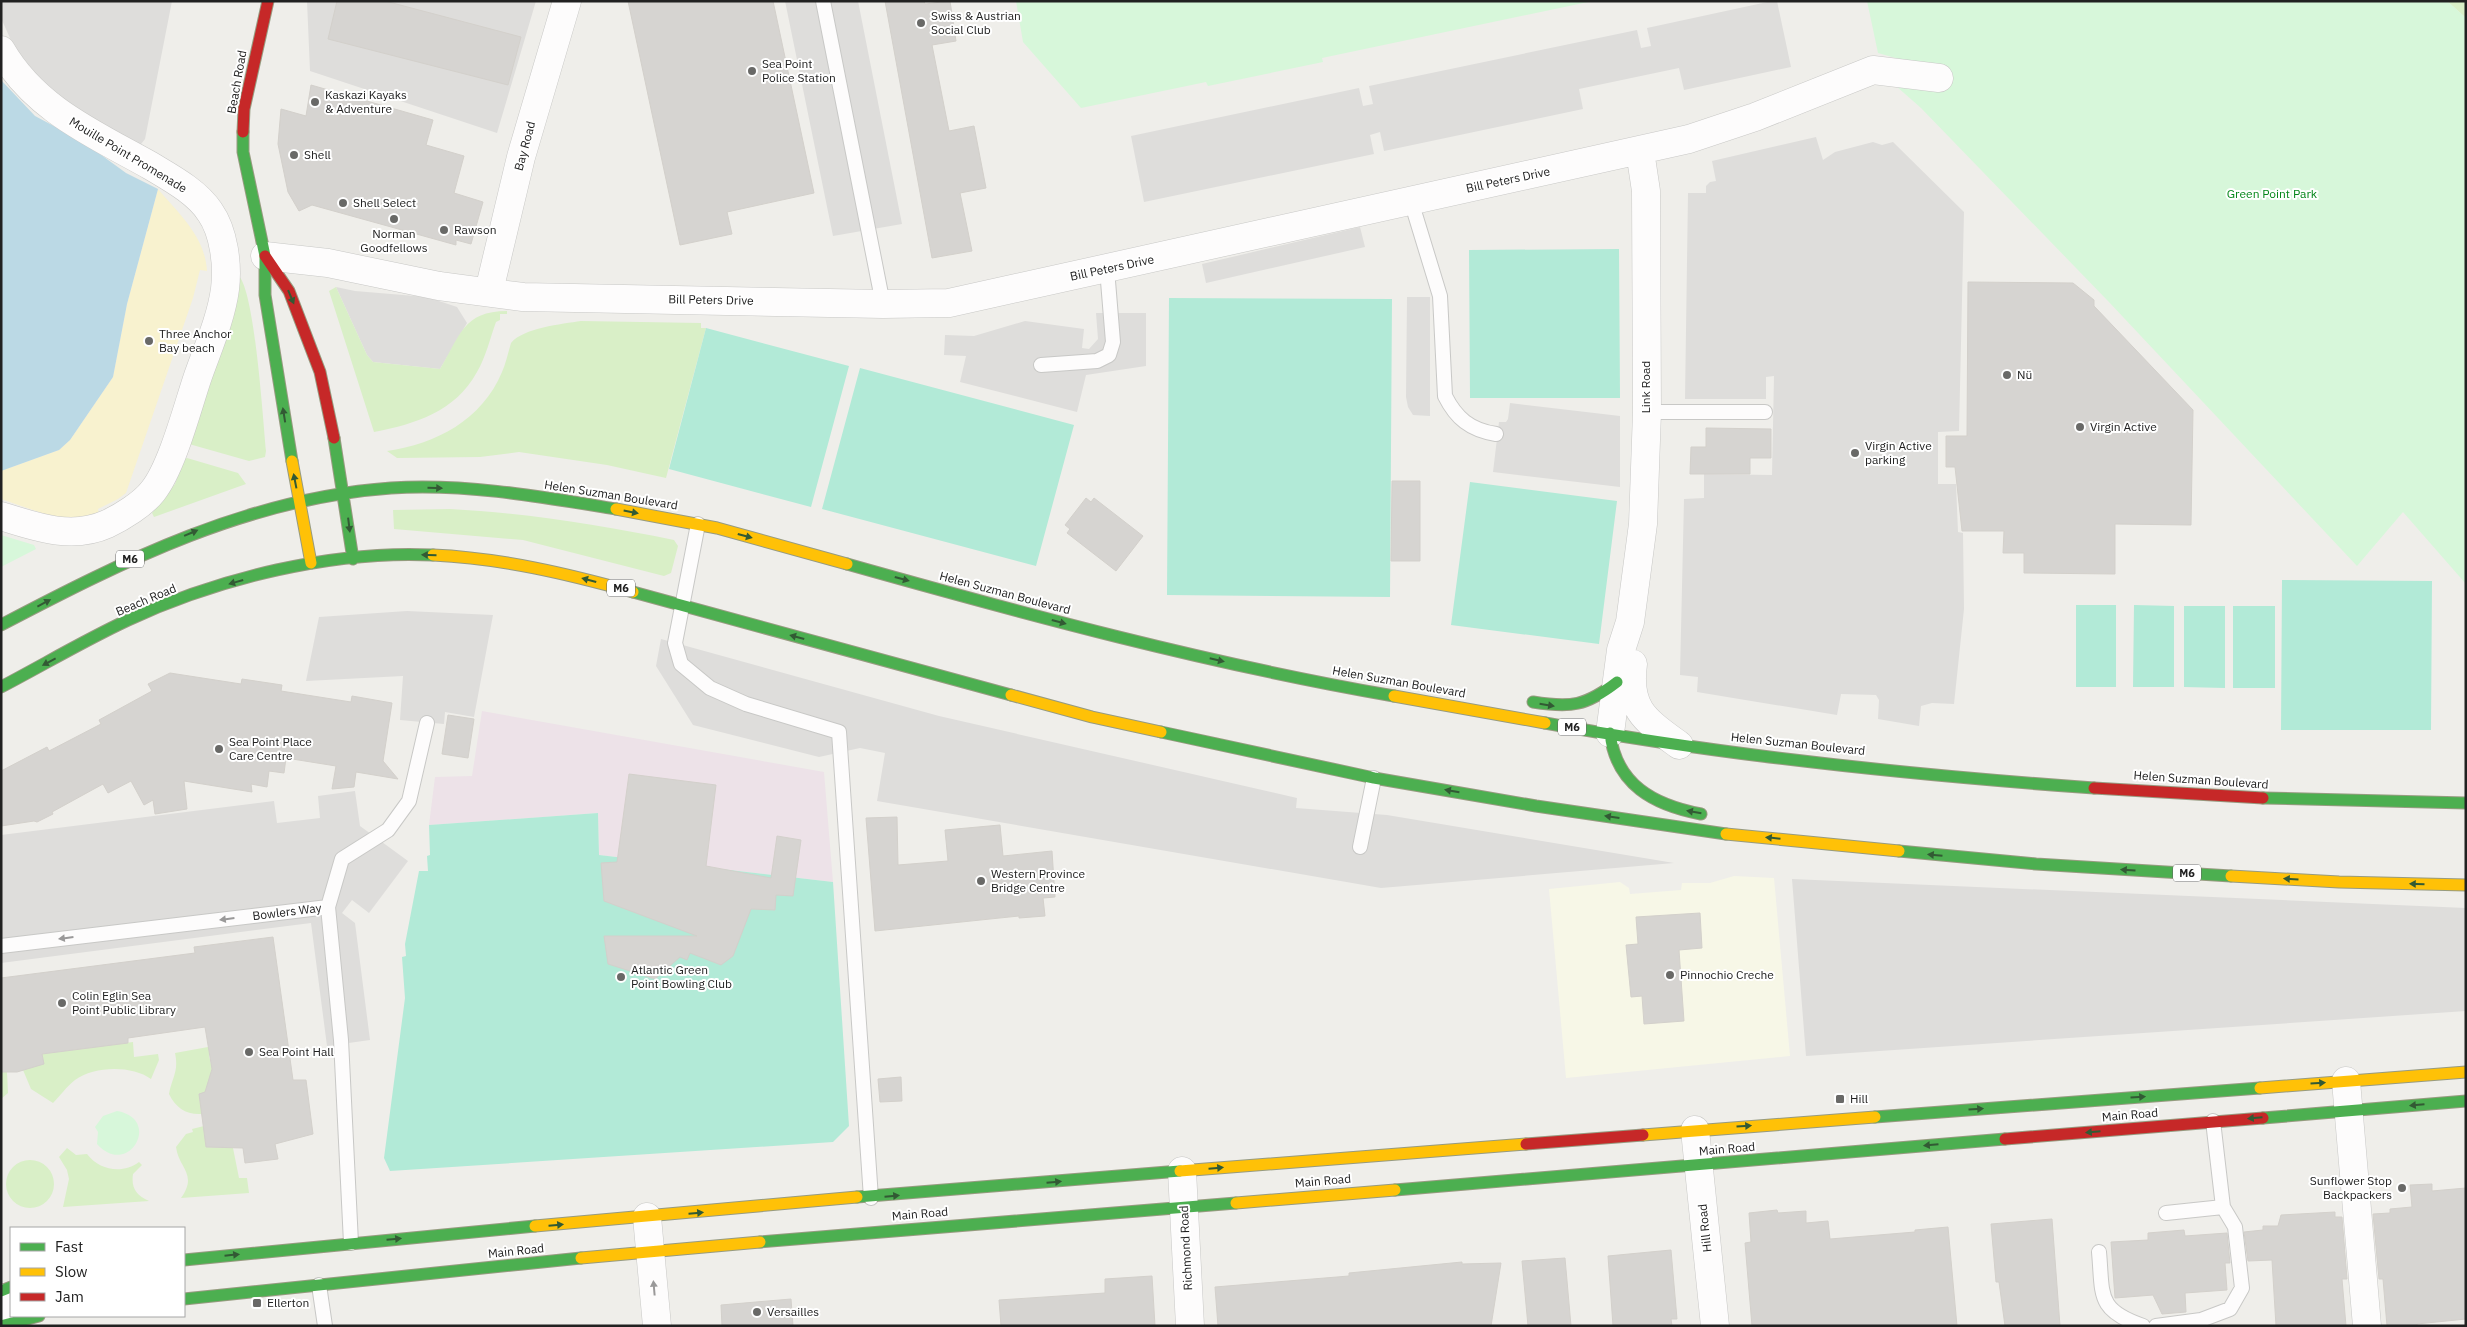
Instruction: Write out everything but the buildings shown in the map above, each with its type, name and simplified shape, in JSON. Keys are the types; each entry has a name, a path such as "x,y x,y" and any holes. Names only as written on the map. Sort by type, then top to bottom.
{"main road":[{"name":"Beach Road","path":"268,1 244,109 243,152 265,256 265,295 311,563"},
{"name":"Beach Road","path":"1,687 129,620 200,592 283,568 353,559 345,492 320,372 289,291 265,256"},
{"name":"Helen Suzman Boulevard","path":"345,492 434,487 494,491 607,507 698,524 1095,632 1308,680 1679,745 1931,773 2075,786 2350,802 2466,803"},
{"name":"M6","path":"1,625 120,563 204,527 299,499 345,492"},
{"name":"M6","path":"353,559 393,554 453,556 491,560 567,574 1092,717 1374,778 1536,806 1728,834 2036,864 2339,882 2466,885"},
{"path":"1308,680 1362,678"},
{"path":"1524,701 1553,706 1576,706 1591,701 1617,682"},
{"path":"1610,733 1613,754 1618,766 1647,795 1673,808 1712,815"},
{"path":"1913,840 2036,864"},
{"name":"Main Road","path":"185,1260 351,1243 1182,1170 2466,1072"},
{"name":"Main Road","path":"185,1299 651,1251 2466,1101"},
{"path":"4,1318 22,1317"}],"street":[{"name":"Bay Road","path":"489,291 521,157 567,1"},
{"name":"Mouille Point Promenade","path":"1,50 12,69 41,99 79,127 168,176 190,192 210,212 221,238 226,265 225,288 220,312 174,447 153,491 139,504 108,524 88,531 58,532 1,516"},
{"name":"Bill Peters Drive","path":"265,256 328,263 440,286 489,291 522,297 884,304 949,302 1640,151 1722,130 1873,70 1939,78"},
{"name":"Link Road","path":"1610,733 1621,650 1630,622 1643,524 1647,412 1646,191 1640,151"},
{"name":"Link Road","path":"1630,622 1634,652 1631,680 1634,705 1656,727 1679,745"},
{"path":"2346,1081 2367,1326"},
{"name":"Hill Road","path":"1696,1130 1715,1326"},
{"name":"Richmond Road","path":"1182,1170 1190,1326"},
{"path":"647,1217 657,1326"}],"lane":[{"path":"823,1 884,304"},
{"path":"1411,201 1440,296 1445,396 1452,409 1462,421 1475,429 1496,434"},
{"path":"1041,365 1097,361 1109,355 1113,342 1107,269"},
{"path":"1647,412 1765,412"},
{"path":"698,524 675,643 681,664 710,688 746,704 839,732 871,1198"},
{"path":"328,907 342,859 388,830 409,801 428,723"},
{"path":"1360,847 1374,778"},
{"name":"Bowlers Way","path":"1,946 328,907 341,1040 351,1243"},
{"path":"2156,1326 2201,1320 2230,1309 2242,1288 2235,1227 2223,1208 2213,1122"},
{"path":"2166,1213 2223,1208"},
{"path":"2099,1252 2104,1300 2110,1309 2124,1320 2143,1326"},
{"path":"319,1285 325,1326"}],"shaded area":[{"path":"1,1 172,1 145,139 138,148 65,105 18,56 1,18"},
{"path":"307,1 536,1 497,133 310,71"},
{"path":"785,1 858,1 902,224 833,236"},
{"path":"1777,1 1791,67 1684,90 1679,68 1579,89 1583,109 1384,151 1380,132 1370,135 1374,154 1144,202 1131,136 1359,88 1363,106 1373,104 1369,86 1637,30 1641,48 1651,46 1647,28"},
{"name":"Virgin Active parking","path":"1816,137 1823,160 1835,152 1873,142 1882,145 1893,142 1964,212 1959,431 1938,432 1938,484 1956,484 1958,532 1963,533 1964,609 1954,704 1932,703 1921,706 1919,726 1878,719 1879,700 1876,695 1841,694 1837,715 1697,692 1698,677 1680,675 1684,499 1704,498 1704,474 1772,475 1774,376 1766,377 1766,399 1685,399 1688,193 1706,193 1706,186 1710,182 1716,181 1712,161"},
{"path":"1360,227 1365,247 1206,283 1202,264"},
{"path":"336,287 355,291 427,297 457,307 467,323 440,369 373,362 367,355"},
{"path":"1407,297 1430,297 1430,416 1413,415 1408,407 1406,397"},
{"path":"1096,313 1146,313 1146,366 1086,375 1077,412 960,382 966,356 944,355 945,335 974,336 1025,321 1084,329 1082,348 1089,349 1098,339"},
{"path":"1510,403 1620,416 1620,487 1493,472 1499,422 1506,422 1508,419"},
{"path":"407,611 493,615 474,717 445,712 444,724 400,720 403,676 306,681 319,617"},
{"path":"661,639 939,716 1297,798 1296,808 1387,815 1674,863 1381,888 877,801 885,753 860,748 819,757 693,725 656,666"},
{"path":"482,711 824,772 833,882 599,855 598,813 429,825 435,777 472,776"},
{"path":"355,791 360,826 408,861 369,913 352,900 342,913 355,923 370,1040 327,1046 311,923 1,963 1,835 274,801 277,823 320,818 318,796"},
{"name":"Pinnochio Creche","path":"1734,876 1774,878 1790,1056 1566,1078 1549,889 1620,882 1629,888 1630,894 1681,890 1682,883 1710,883"},
{"path":"1792,879 2466,908 2466,1011 1806,1056"}],"green space":[{"path":"1016,1 1593,1 1322,58 1323,62 1208,86 1206,82 1081,108 1023,42"},
{"name":"Green Point Park","path":"1867,1 2447,1 2466,18 2466,584 2403,512 2357,566 2108,301 1921,108 1896,86 1906,61 1878,53"},
{"path":"2447,1 2466,1 2466,18"},
{"path":"1619,249 1620,398 1470,398 1469,250"},
{"path":"239,276 245,287 254,331 266,451 265,457 249,461 189,444"},
{"path":"336,287 367,355 373,362 440,369 458,336 472,321 481,315 492,312 507,311 507,314 500,314 500,320 496,322 477,372 468,386 457,397 433,414 419,420 374,432 329,291"},
{"path":"1169,298 1392,299 1390,597 1167,595"},
{"path":"581,321 701,323 701,328 706,328 666,478 607,465 519,452 480,457 397,458 387,451 405,448 440,436 470,416 493,389 503,369 511,343 517,338 533,330"},
{"path":"706,328 849,366 811,507 669,469"},
{"path":"860,368 1074,425 1036,566 822,509"},
{"path":"187,458 238,473 246,484 154,517 152,513 175,484 184,459"},
{"path":"1470,482 1617,501 1599,644 1451,625"},
{"path":"450,509 507,513 618,529 674,540 678,546 671,573 664,576 523,540 394,529 393,510"},
{"path":"1,535 34,545 36,549 1,567"},
{"path":"2282,580 2432,581 2431,730 2281,730"},
{"path":"2076,605 2116,605 2116,687 2076,687"},
{"path":"2134,605 2174,606 2174,687 2133,687"},
{"path":"2184,606 2225,606 2225,688 2184,687"},
{"path":"2233,606 2275,606 2275,688 2233,688"},
{"name":"Atlantic Green Point Bowling Club","path":"598,813 599,855 833,882 849,1126 833,1142 390,1171 384,1158 405,998 402,957 406,956 405,944 419,871 428,871 427,856 430,855 429,825"},
{"path":"133,1042 134,1057 158,1054 159,1060 151,1079 143,1074 124,1069 92,1072 75,1080 53,1103 31,1089 23,1070 43,1064 42,1054"},
{"path":"208,1047 211,1049 209,1056 213,1065 202,1114 186,1112 178,1107 169,1094 176,1070 175,1053"},
{"path":"1,1072 7,1072 8,1093 1,1099"},
{"path":"117,1111 131,1116 138,1124 139,1134 136,1144 129,1151 120,1155 109,1153 97,1144 98,1132 95,1127 103,1116"},
{"path":"204,1126 206,1147 233,1148 239,1178 247,1178 249,1193 181,1198 186,1190 188,1177 176,1147 186,1134 193,1132 192,1129"},
{"path":"67,1148 76,1155 87,1154 98,1164 112,1169 126,1168 139,1162 142,1165 133,1174 134,1187 138,1194 149,1201 63,1207 69,1179 67,1170 59,1157"},
{"path":"30,1160 39,1162 47,1167 52,1175 54,1184 52,1193 47,1201 39,1206 30,1208 21,1206 13,1201 8,1193 6,1184 8,1175 13,1167 21,1162"}],"sand":[{"name":"Three Anchor Bay beach","path":"158,189 190,226 196,236 205,258 207,271 200,270 193,298 126,493 98,509 100,517 59,519 1,499 1,471 59,450 70,440 113,377 127,304"}],"water":[{"path":"1,80 35,116 82,141 126,173 158,189 127,304 113,377 70,440 59,450 1,471"}],"traffic: fast":[{"path":"243,132 243,152 265,256 265,295 292,461"},
{"path":"334,438 353,559"},
{"path":"1,625 94,578 189,536 288,504 339,494 391,488 447,487 504,492 616,509"},
{"path":"1,687 128,620 200,591 277,570 317,562 356,557 433,555"},
{"path":"847,564 983,602 1187,654 1394,696"},
{"path":"633,592 1011,695"},
{"path":"1533,702 1558,705 1578,703 1596,696 1617,682"},
{"path":"1545,723 1750,755 1956,777 2094,788"},
{"path":"1161,732 1374,778 1536,806 1726,834"},
{"path":"1610,733 1620,766 1640,790 1668,805 1701,814"},
{"path":"2263,798 2466,803"},
{"path":"1899,851 2036,864 2231,876"},
{"path":"1875,1117 2260,1088"},
{"path":"2263,1118 2466,1101"},
{"path":"1395,1190 2005,1139"},
{"path":"857,1197 1180,1171"},
{"path":"760,1242 1236,1203"},
{"path":"185,1260 535,1226"},
{"path":"185,1299 581,1258"},
{"path":"1,1291 10,1287"},
{"path":"1,1326 35,1317"}],"traffic: slow":[{"path":"292,461 311,563"},
{"path":"616,509 717,528 847,564"},
{"path":"433,555 509,563 633,592"},
{"path":"1011,695 1092,717 1161,732"},
{"path":"1394,696 1545,723"},
{"path":"1726,834 1899,851"},
{"path":"2231,876 2339,882 2466,885"},
{"path":"2260,1088 2466,1072"},
{"path":"1643,1135 1875,1117"},
{"path":"1180,1171 1526,1144"},
{"path":"1236,1203 1395,1190"},
{"path":"535,1226 857,1197"},
{"path":"581,1258 760,1242"}],"traffic: jam":[{"path":"243,132 244,109 268,1"},
{"path":"265,256 289,291 320,372 334,438"},
{"path":"2094,788 2263,798"},
{"path":"2005,1139 2263,1118"},
{"path":"1526,1144 1643,1135"}],"place":[{"name":"Swiss & Austrian Social Club","path":"921,23"},
{"name":"Sea Point Police Station","path":"752,71"},
{"name":"Kaskazi Kayaks & Adventure","path":"315,102"},
{"name":"Shell","path":"294,155"},
{"name":"Shell Select","path":"343,203"},
{"name":"Norman Goodfellows","path":"394,219"},
{"name":"Rawson","path":"444,230"},
{"name":"Three Anchor Bay beach","path":"149,341"},
{"name":"Nü","path":"2007,375"},
{"name":"Virgin Active","path":"2080,427"},
{"name":"Virgin Active parking","path":"1855,453"},
{"name":"Sea Point Place Care Centre","path":"219,749"},
{"name":"Western Province Bridge Centre","path":"981,881"},
{"name":"Pinnochio Creche","path":"1670,975"},
{"name":"Atlantic Green Point Bowling Club","path":"621,977"},
{"name":"Colin Eglin Sea Point Public Library","path":"62,1003"},
{"name":"Sea Point Hall","path":"249,1052"},
{"name":"Hill","path":"1840,1099"},
{"name":"Sunflower Stop Backpackers","path":"2402,1188"},
{"name":"Ellerton","path":"257,1303"},
{"name":"Versailles","path":"757,1312"}]}
